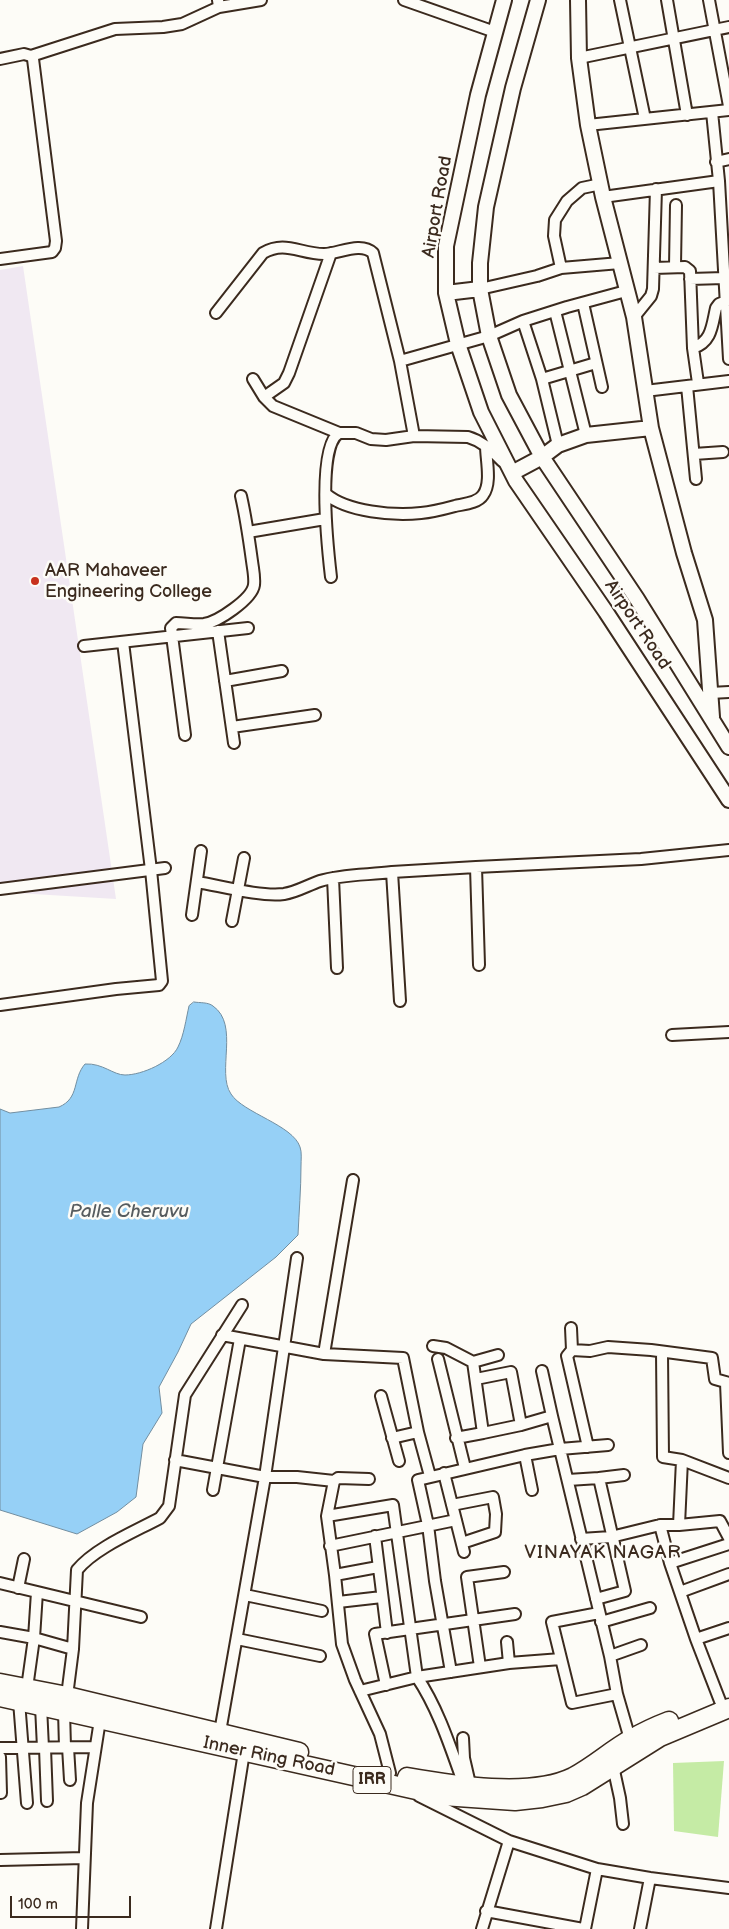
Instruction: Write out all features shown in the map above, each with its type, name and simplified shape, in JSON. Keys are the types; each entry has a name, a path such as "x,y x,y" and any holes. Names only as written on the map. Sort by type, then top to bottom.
{"highway":[{"name":"Inner Ring Road","path":"0,1683 41,1706 65,1704 100,1720 244,1752 392,1779 467,1786 518,1788 543,1786 573,1777 630,1739 673,1725 726,1702"},
{"name":"Inner Ring Road","path":"0,1697 23,1695 220,1732 392,1779 443,1796 524,1800 566,1793 582,1786 660,1737 673,1725"}],"main road":[{"name":"Airport Road","path":"504,0 478,95 446,246 446,293 458,344 481,412 516,481 606,612 729,800"},
{"name":"Airport Road","path":"538,0 513,88 486,207 480,263 480,289 489,336 509,395 542,457 637,600 729,747"},
{"name":"Airport Road","path":"578,0 579,58 588,126 634,318 651,428 704,620 712,720"},
{"path":"446,293 480,289"},
{"path":"512,473 542,457 558,444 586,435 651,428"}],"street":[{"path":"0,58 24,54 31,56 116,29 163,27 182,24 218,4 260,0"},
{"path":"404,0 495,32"},
{"path":"620,0 645,119"},
{"path":"667,0 687,115"},
{"path":"588,126 712,112 729,108 709,0"},
{"path":"579,58 729,27"},
{"path":"0,259 52,252 56,248 31,56"},
{"path":"712,112 726,261 724,278 727,300 729,360"},
{"path":"716,162 729,159"},
{"path":"561,268 554,236 555,220 567,201 582,188 602,190 656,189 719,181"},
{"path":"634,318 651,296 654,268 656,189"},
{"path":"675,266 676,205"},
{"path":"216,313 262,252 270,248 278,246 322,254 360,248 370,250 373,253 400,361 414,436"},
{"path":"264,397 284,382 289,373 331,253"},
{"path":"480,289 537,276 561,268 620,263"},
{"path":"654,268 675,266 688,268 693,348 698,383"},
{"path":"690,279 724,278"},
{"path":"400,361 489,336 523,321 626,291"},
{"path":"693,348 700,346 709,337 716,308 727,300"},
{"path":"583,302 602,387"},
{"path":"555,311 586,435"},
{"path":"523,321 542,379 558,444"},
{"path":"542,379 596,363"},
{"path":"253,379 264,397 274,406 339,433 356,432 371,439 386,440 414,436 468,438 486,446 512,473"},
{"path":"645,391 698,383 729,381"},
{"path":"687,386 696,479"},
{"path":"331,576 325,519 327,464 333,439 339,433"},
{"path":"326,494 332,499 360,509 396,514 422,513 473,502 482,497 487,487 486,446"},
{"path":"694,454 723,452"},
{"path":"185,735 171,628 174,624 210,622 227,613 249,595 254,587 248,532 241,496"},
{"path":"248,532 325,519"},
{"path":"84,646 248,628"},
{"path":"218,631 234,743"},
{"path":"0,1005 161,984 162,978 151,870 123,642"},
{"path":"225,681 282,671"},
{"path":"710,693 729,692"},
{"path":"232,727 315,715"},
{"path":"196,882 284,894 333,878 392,872 527,863 641,859 729,850"},
{"path":"192,915 201,851"},
{"path":"232,920 244,858"},
{"path":"476,867 479,965"},
{"path":"0,889 165,868"},
{"path":"392,872 400,1002"},
{"path":"333,878 337,968"},
{"path":"672,1035 729,1032"},
{"path":"324,1354 353,1180"},
{"path":"220,1732 265,1477 297,1258"},
{"path":"70,1780 65,1704 73,1648 76,1570 104,1548 160,1518 166,1511 169,1506 185,1395 242,1305"},
{"path":"571,1328 572,1350 567,1356 588,1447"},
{"path":"222,1335 324,1354 403,1358 418,1432 430,1476"},
{"path":"213,1490 240,1339"},
{"path":"433,1346 446,1348 473,1362 498,1355"},
{"path":"572,1350 590,1351 608,1347 651,1350 712,1358 715,1379 728,1383 729,1453"},
{"path":"662,1352 663,1457 682,1460 729,1478"},
{"path":"438,1359 456,1438 465,1468"},
{"path":"473,1362 483,1433"},
{"path":"542,1371 630,1739"},
{"path":"476,1379 510,1372 521,1425"},
{"path":"381,1396 399,1461"},
{"path":"456,1438 521,1425 552,1416"},
{"path":"392,1438 418,1432"},
{"path":"451,1672 435,1581 428,1525 417,1482 419,1479 525,1455 560,1449 608,1445"},
{"path":"525,1455 532,1490"},
{"path":"175,1460 265,1477 297,1477 334,1481 338,1478 369,1479"},
{"path":"679,1525 682,1460"},
{"path":"444,1473 452,1505 463,1547 495,1532 496,1514 493,1497 452,1505"},
{"path":"568,1480 624,1475"},
{"path":"596,1599 625,1591 598,1478"},
{"path":"334,1481 327,1516 342,1644 355,1680 380,1734 392,1779 509,1841 597,1869 729,1888"},
{"path":"327,1516 393,1505 412,1629 417,1677 426,1690 467,1786"},
{"path":"330,1546 456,1520"},
{"path":"581,1539 611,1537 660,1525 720,1521 729,1538"},
{"path":"660,1525 670,1563 696,1639 726,1702"},
{"path":"375,1536 387,1633"},
{"path":"670,1563 729,1544"},
{"path":"18,1588 24,1559"},
{"path":"335,1575 378,1567"},
{"path":"480,1667 467,1577 504,1572"},
{"path":"680,1592 729,1574"},
{"path":"0,1583 141,1617"},
{"path":"27,1803 23,1695 34,1638 37,1592"},
{"path":"245,1595 322,1611"},
{"path":"338,1602 382,1597"},
{"path":"618,1694 572,1703 552,1622 600,1618 650,1608"},
{"path":"386,1685 376,1634 515,1614"},
{"path":"696,1639 729,1628"},
{"path":"0,1632 73,1648"},
{"path":"237,1639 320,1656"},
{"path":"507,1642 509,1664"},
{"path":"610,1656 641,1645"},
{"path":"360,1691 417,1677 480,1667 561,1659"},
{"path":"41,1706 47,1801"},
{"path":"82,1929 87,1803 100,1720"},
{"path":"463,1738 467,1786"},
{"path":"0,1748 96,1747"},
{"path":"216,1929 244,1752"},
{"path":"0,1757 1,1793"},
{"path":"613,1766 623,1824"},
{"path":"482,1929 509,1841"},
{"path":"0,1860 84,1858"},
{"path":"486,1911 584,1929 597,1869"},
{"path":"640,1929 650,1878"},
{"path":"514,1929 517,1918"}],"shaded area":[{"name":"AAR Mahaveer Engineering College","path":"23,266 116,899 0,892 0,270"}],"green space":[{"path":"724,1761 718,1837 674,1831 673,1763"}],"water":[{"name":"Palle Cheruvu","path":"194,1002 211,1005 221,1014 227,1036 226,1074 227,1085 231,1094 246,1107 288,1132 296,1139 300,1147 301,1175 298,1235 276,1257 191,1324 159,1387 162,1413 143,1444 136,1497 117,1512 77,1534 0,1510 0,1109 10,1113 59,1107 70,1099 78,1076 85,1064 97,1065 125,1075 139,1073 155,1067 169,1058 178,1047 189,1006"}],"place":[{"name":"AAR Mahaveer Engineering College","path":"35,581"}],"district":[{"name":"VINAYAK NAGAR","path":"603,1553"}]}
